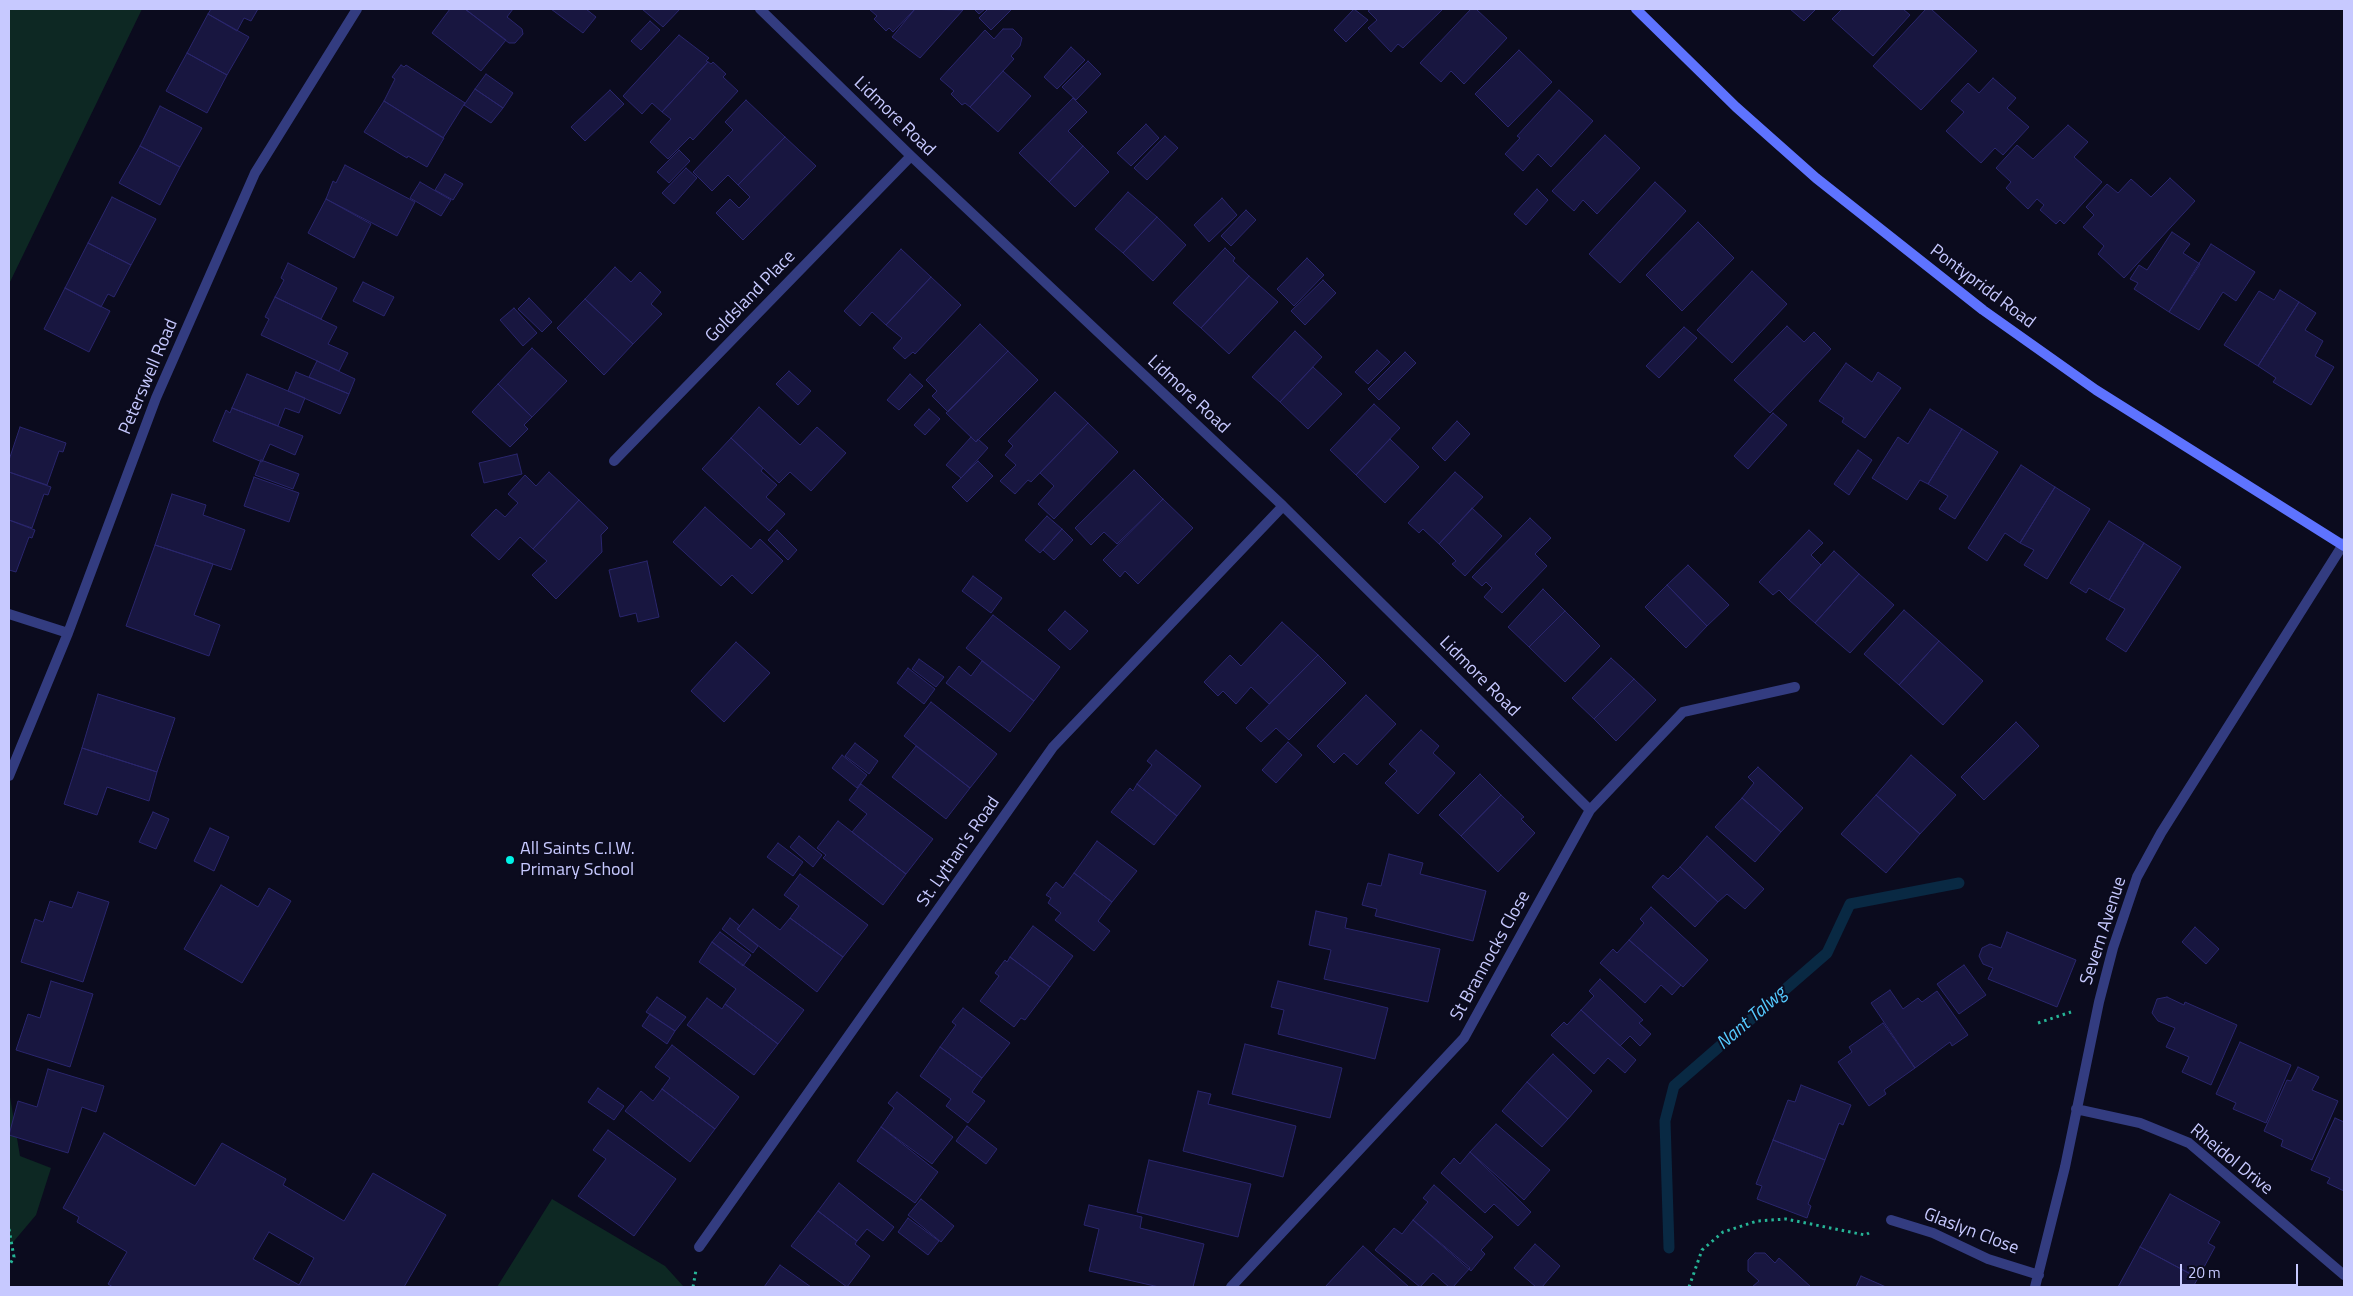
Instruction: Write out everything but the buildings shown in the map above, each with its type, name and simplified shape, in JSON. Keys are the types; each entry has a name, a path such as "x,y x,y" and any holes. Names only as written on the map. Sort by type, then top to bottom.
{"main road":[{"name":"Pontypridd Road","path":"1636,9 1736,107 1816,178 1983,310 2096,390 2344,545"}],"street":[{"name":"Peterswell Road","path":"9,776 68,634 156,398 255,173 357,9"},
{"name":"Lidmore Road","path":"760,9 911,156 1283,506 1590,810"},
{"name":"Goldsland Place","path":"614,460 911,156"},
{"name":"St. Lythan's Road","path":"699,1248 1053,747 1283,506"},
{"name":"Severn Avenue","path":"2035,1287 2112,948 2138,877 2161,833 2344,545"},
{"path":"9,614 68,634"},
{"name":"St Brannocks Close","path":"1231,1287 1464,1038 1590,810 1683,712 1795,687"},
{"name":"Rheidol Drive","path":"2076,1109 2140,1123 2189,1143 2344,1276"},
{"name":"Glaslyn Close","path":"1891,1220 1933,1232 1988,1259 2039,1275"}],"path":[{"path":"1689,1287 1702,1250 1723,1232 1757,1221 1786,1219 1865,1235 1891,1220"},
{"path":"9,1229 14,1258 9,1266"}],"green space":[{"path":"9,9 142,9 9,284"},
{"path":"9,1091 20,1156 51,1168 36,1215 9,1247"},
{"path":"552,1199 665,1266 684,1287 497,1287"}],"waterway":[{"name":"Nant Talwg","path":"1669,1248 1665,1121 1674,1086 1827,953 1850,904 1959,883"}],"place":[{"name":"All Saints C.I.W. Primary School","path":"510,860"}]}
